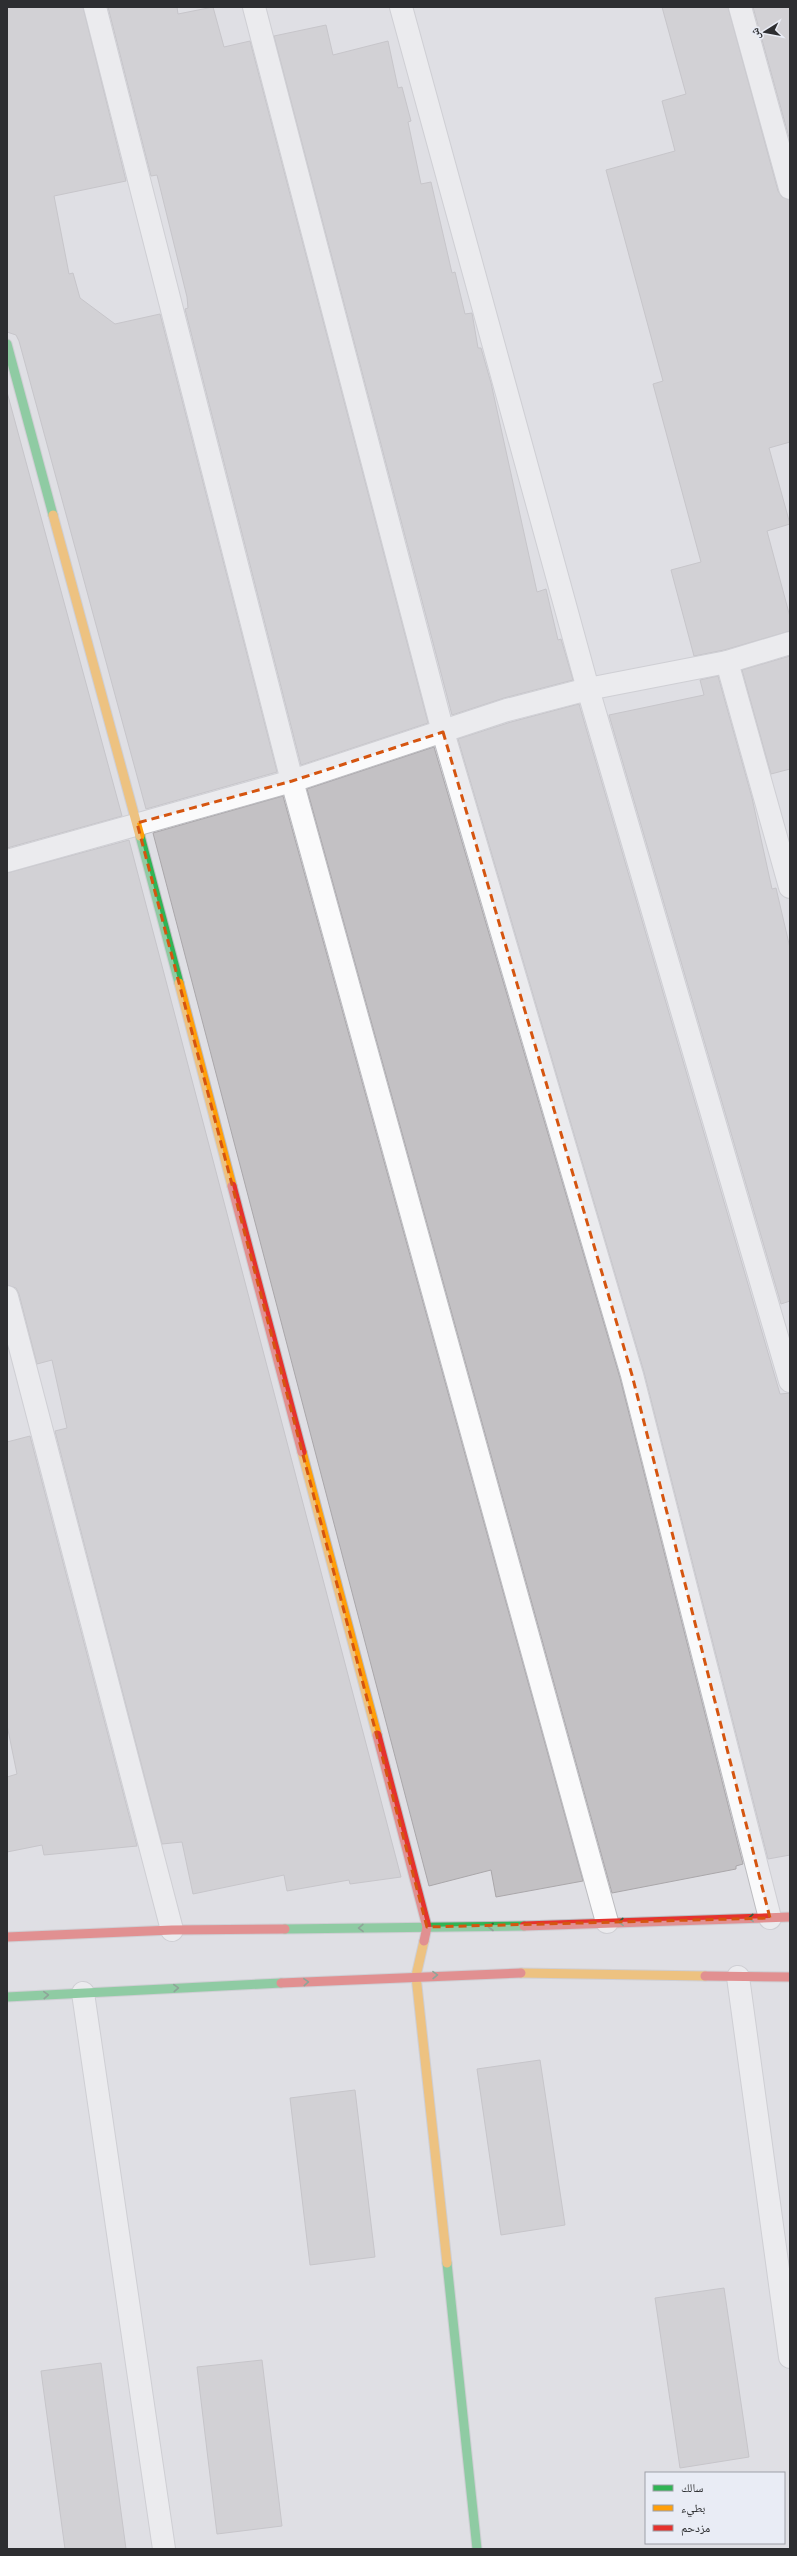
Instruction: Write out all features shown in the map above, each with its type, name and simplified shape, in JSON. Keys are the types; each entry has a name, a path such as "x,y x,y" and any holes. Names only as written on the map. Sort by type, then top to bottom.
{"street":[{"path":"95,7 292,781 607,1922"},
{"path":"7,1936 172,1930 533,1926 607,1922 780,1917 632,1375 443,732 254,7"},
{"path":"401,7 588,689 790,1381"},
{"path":"740,7 790,188"},
{"path":"7,344 137,823 427,1927 416,1976 477,2549"},
{"path":"7,861 137,823 292,781 507,710 588,689 726,662 790,643"},
{"path":"726,662 790,887"},
{"path":"7,1297 172,1930"},
{"path":"7,1997 416,1976 531,1973 790,1978"},
{"path":"738,1977 790,2357"},
{"path":"83,1993 164,2549"}],"highlighted area":[{"path":"443,732 632,1375 770,1918 427,1927 137,823 292,781"}],"building":[{"path":"7,7 83,7 126,181 54,196 69,274 73,273 80,298 115,324 160,314 277,772 146,809 19,341 16,335 7,332"},
{"path":"108,7 177,7 178,14 213,7 224,47 250,41 428,723 301,765 185,309 188,308 187,297 157,175 151,176"},
{"path":"662,7 728,7 778,191 782,197 790,200 790,442 769,448 790,524 767,531 790,617 790,631 724,650 694,656 671,570 701,562 653,384 663,381 606,170 675,151 662,101 686,94"},
{"path":"753,7 790,7 790,141"},
{"path":"326,25 333,55 388,41 398,88 402,87 411,121 408,122 421,184 431,182 452,273 455,272 465,314 472,313 478,348 481,348 491,383 537,592 546,589 558,640 561,639 573,680 504,698 452,715 274,36"},
{"path":"7,392 122,816 7,848"},
{"path":"790,656 790,769 771,774 742,670"},
{"path":"718,676 752,798 772,889 776,888 790,948 790,1301 781,1304 609,715 704,695 700,680"},
{"path":"579,704 780,1394 790,1393 790,1855 768,1859 644,1372 458,739 511,722"},
{"path":"434,747 620,1378 743,1864 736,1866 736,1869 612,1893 307,789"},
{"path":"283,796 583,1881 496,1897 491,1870 429,1886 153,833"},
{"path":"129,840 401,1877 350,1884 349,1880 287,1891 284,1875 193,1894 182,1842 162,1844 55,1431 67,1428 52,1360 37,1364 19,1294 16,1288 7,1285 7,873"},
{"path":"30,1436 137,1846 44,1855 42,1845 7,1852 7,1777 17,1774 7,1725 7,1442"},
{"path":"540,2060 565,2225 501,2235 477,2069"},
{"path":"355,2090 375,2257 310,2265 290,2098"},
{"path":"724,2288 749,2457 680,2468 655,2298"},
{"path":"262,2360 282,2526 217,2534 197,2367"},
{"path":"101,2363 126,2549 65,2549 41,2371"}],"traffic: fast":[{"path":"7,344 53,515"},
{"path":"140,836 179,983"},
{"path":"285,1929 524,1926"},
{"path":"7,1997 281,1983"},
{"path":"447,2263 477,2549"}],"traffic: slow":[{"path":"53,515 140,836"},
{"path":"179,983 232,1186"},
{"path":"302,1452 377,1735"},
{"path":"424,1941 416,1976 447,2263"},
{"path":"521,1973 705,1976"}],"traffic: jam":[{"path":"232,1186 302,1452"},
{"path":"377,1735 427,1927 424,1941"},
{"path":"524,1926 790,1917"},
{"path":"7,1937 172,1930 285,1929"},
{"path":"281,1983 521,1973"},
{"path":"705,1976 790,1977"}]}
